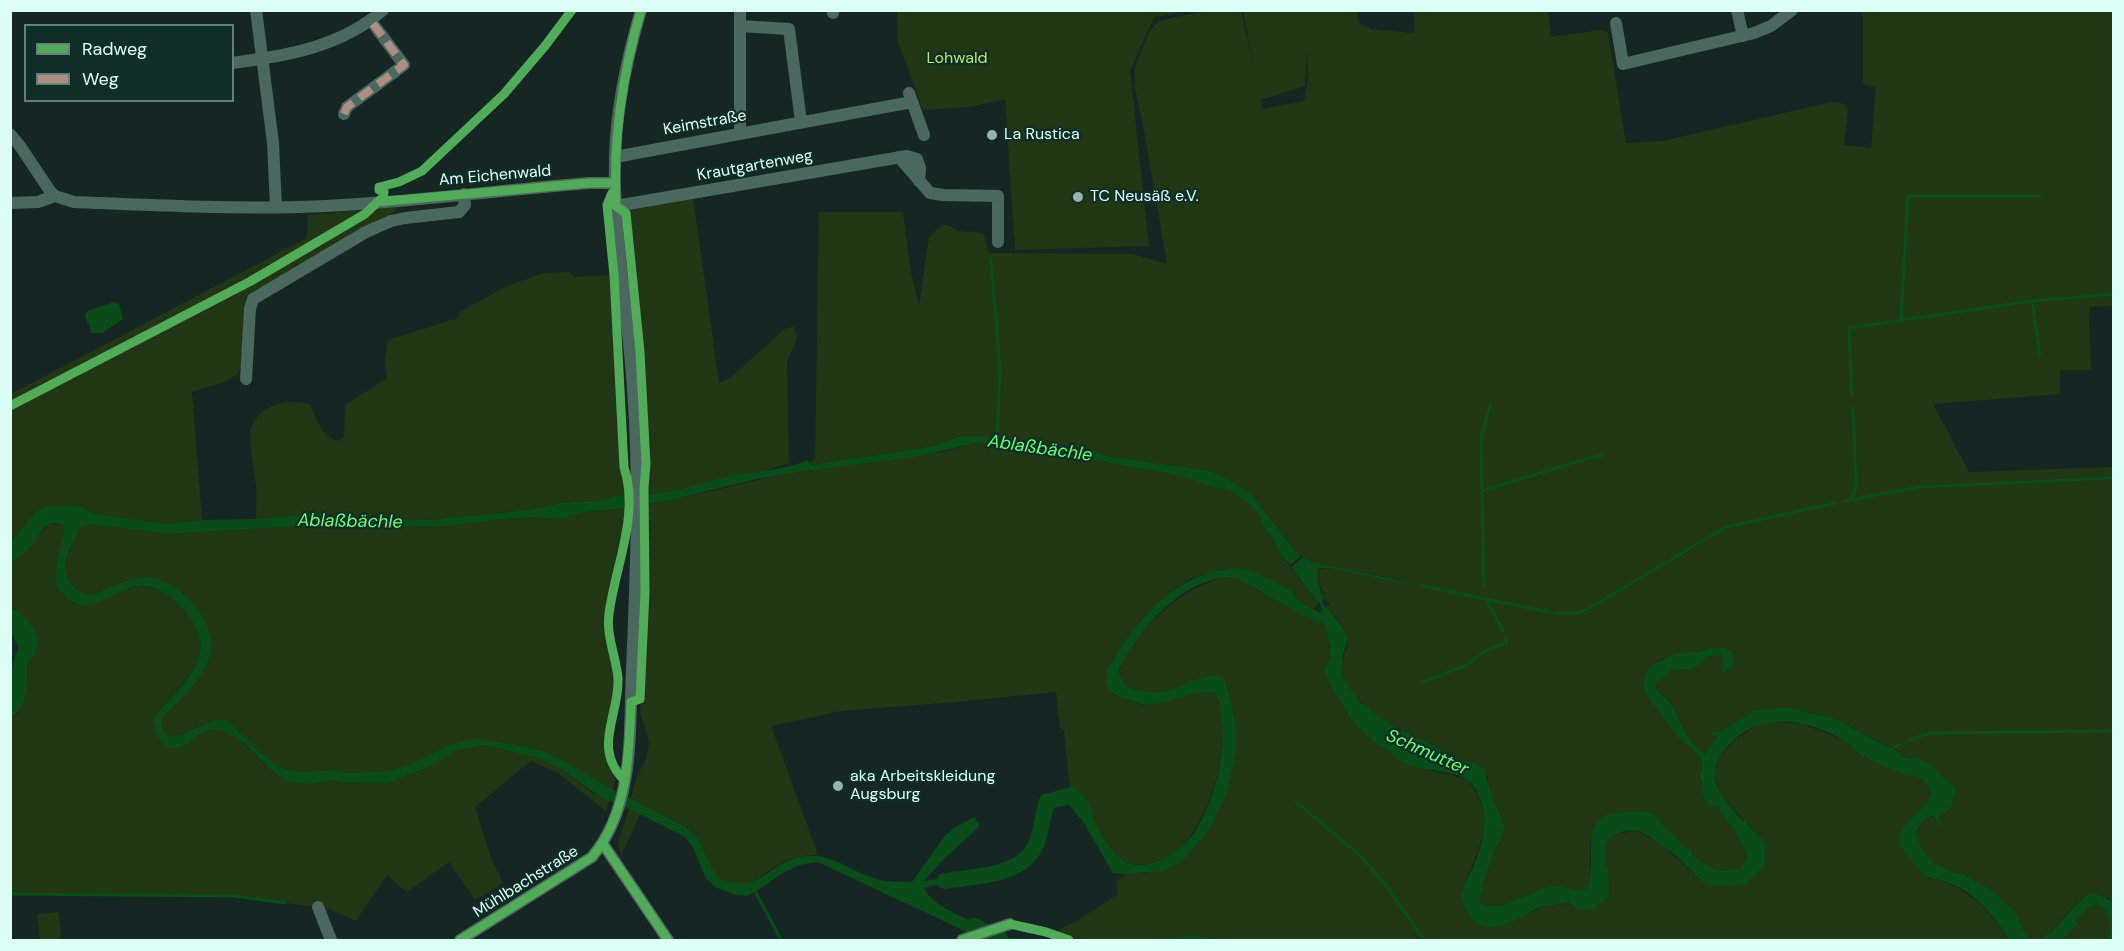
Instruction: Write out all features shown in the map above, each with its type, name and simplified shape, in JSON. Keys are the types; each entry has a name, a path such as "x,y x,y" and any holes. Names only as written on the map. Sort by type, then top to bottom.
{"street":[{"path":"256,10 273,143 276,207"},
{"path":"234,63 297,52 333,41 371,21 383,10"},
{"path":"641,10 624,78 615,156 616,206 633,389 637,479 629,746 625,781 616,814 603,844 668,940"},
{"path":"740,10 740,134"},
{"path":"1737,10 1743,36"},
{"path":"1616,23 1623,64 1743,36 1771,26 1792,10"},
{"path":"344,114 347,107 404,65 371,21"},
{"path":"740,26 789,29 801,122"},
{"name":"Keimstraße","path":"615,156 740,134 911,98 924,135"},
{"path":"10,134 55,195"},
{"name":"Krautgartenweg","path":"616,206 899,157 930,193 998,196 998,242"},
{"name":"Am Eichenwald","path":"10,204 38,202 55,195 74,202 276,207 357,203 589,183 615,183"},
{"name":"Am Eichenwald","path":"246,379 250,309 253,298 366,232 392,221 459,212 465,205 464,194"},
{"name":"Mühlbachstraße","path":"460,940 579,867 603,844"},
{"path":"318,907 331,940"},
{"path":"966,939 1010,924"}],"green space":[{"name":"Lohwald","path":"897,11 1186,11 1154,17 1130,71 1149,246 1015,250 1005,99 969,107 923,110 898,42"},
{"path":"1205,11 1241,11 1253,64 1243,11 1357,11 1358,22 1371,29 1414,33 1415,11 1548,11 1551,37 1601,30 1608,32 1626,143 1663,141 1832,102 1842,103 1848,109 1844,145 1871,148 1876,87 1863,84 1863,11 2113,11 2113,306 2089,307 2091,370 2060,370 2060,394 1933,404 1969,472 2113,467 2113,901 2108,897 2081,899 2046,937 2031,940 2026,936 2017,914 1993,891 1963,874 1935,864 1918,841 1916,835 1922,822 1933,816 1938,825 1938,817 1954,800 1954,786 1927,764 1904,756 1894,748 1833,718 1785,707 1755,710 1720,732 1712,731 1717,738 1705,753 1688,736 1670,701 1656,689 1656,683 1672,670 1692,669 1700,665 1708,656 1722,656 1727,671 1733,666 1734,661 1710,648 1660,660 1650,700 1678,737 1702,761 1700,774 1704,799 1710,806 1718,806 1720,813 1735,830 1747,857 1741,868 1725,871 1708,868 1687,852 1653,814 1620,812 1590,842 1590,876 1587,888 1578,890 1549,887 1505,904 1488,906 1481,903 1482,887 1505,826 1488,785 1488,778 1466,761 1454,759 1438,747 1396,727 1363,705 1354,696 1342,678 1341,672 1347,646 1346,633 1326,606 1330,604 1320,595 1323,593 1317,569 1330,568 1385,580 1417,584 1313,562 1302,555 1300,557 1252,495 1210,471 1102,455 1096,451 961,436 932,446 810,465 809,462 815,459 819,212 903,212 910,268 919,306 929,238 938,228 945,225 959,231 984,235 989,253 1132,254 1167,264 1135,89 1135,67 1148,34 1158,21","holes":["1307,52 1308,81 1304,101 1262,109 1260,100 1305,86"]},
{"path":"693,197 719,383 730,378 785,329 794,326 797,339 787,361 789,463 763,471 721,478 703,485 646,494 645,388 628,213 632,207"},
{"path":"398,207 388,217 257,291 246,348 237,374 221,383 192,392 202,520 170,524 95,514 82,507 41,509 33,515 11,543 11,394 307,238 308,215"},
{"path":"569,272 574,277 612,275 621,464 626,496 617,495 602,500 560,503 528,510 425,520 339,517 318,513 256,519 256,490 250,434 260,414 275,405 284,403 310,404 324,432 338,441 344,437 345,405 387,378 385,363 388,340 458,318 460,312 507,286 544,273"},
{"path":"975,443 1011,451 1082,458 1186,477 1204,485 1229,490 1259,514 1263,527 1271,535 1281,555 1318,603 1314,611 1298,601 1292,591 1277,584 1223,569 1190,579 1173,590 1141,619 1113,661 1111,693 1134,702 1143,705 1156,704 1202,692 1217,696 1222,719 1222,747 1217,777 1207,807 1192,833 1173,853 1151,864 1125,862 1118,858 1081,799 1075,792 1070,792 1064,730 1060,728 1056,692 841,711 771,726 818,855 785,861 745,884 728,883 717,879 698,838 687,827 631,799 649,745 640,713 647,585 646,504 803,471 911,457"},
{"path":"626,508 626,521 617,551 606,618 616,679 605,746 607,761 615,779 613,790 544,751 514,744 452,744 406,766 386,771 297,772 279,767 228,721 218,719 175,737 168,736 162,729 162,718 198,680 210,658 184,593 148,577 135,579 92,595 87,594 73,586 67,576 65,565 79,528 89,524 168,534 319,525 436,527 526,517 559,519 585,512"},
{"path":"49,524 64,525 57,577 59,586 65,595 75,604 138,586 145,587 157,590 173,599 195,624 200,639 200,653 195,666 187,679 154,717 164,744 188,740 205,731 224,731 243,743 277,775 287,780 310,784 332,780 388,783 434,764 455,751 485,745 541,759 564,771 593,793 610,800 606,811 558,773 531,761 475,807 491,858 503,883 475,900 449,862 407,892 387,875 356,921 329,909 234,896 11,894 11,717 17,714 28,675 28,659 37,652 15,609 11,608 11,565"},
{"path":"1223,577 1235,577 1302,615 1322,622 1330,653 1324,672 1343,706 1372,741 1386,748 1396,758 1429,770 1467,779 1477,794 1484,821 1480,847 1463,890 1500,926 1544,906 1561,905 1568,902 1574,907 1595,909 1609,896 1604,853 1605,845 1613,835 1636,830 1670,850 1703,882 1733,886 1765,865 1765,842 1721,796 1714,773 1720,757 1736,739 1761,723 1771,721 1802,724 1846,741 1857,753 1916,776 1926,783 1931,789 1931,798 1909,820 1902,831 1928,877 1966,893 1993,918 2010,940 1077,940 1058,934 1058,930 1077,921 1118,894 1116,882 1128,874 1145,873 1182,862 1207,833 1223,800 1235,757 1234,722 1227,687 1199,679 1191,684 1151,693 1127,687 1118,672 1137,640 1161,613 1189,592"},
{"path":"629,809 640,814 621,856 618,843"},
{"path":"2097,905 2109,915 2108,940 2062,940 2076,924 2075,921 2082,912"},
{"path":"59,912 61,940 40,940 37,914"}],"water":[{"path":"114,302 119,304 123,319 102,333 92,333 85,316 87,311"},
{"path":"961,436 1000,437 1017,443 1096,451 1102,455 1210,471 1252,495 1300,557 1290,565 1281,555 1271,535 1263,527 1259,514 1229,490 1204,485 1186,477 1082,458 1011,451 975,443 916,457 757,479 646,504 646,494 680,489 734,475 783,467 807,460 811,465 932,446"},
{"path":"617,495 626,496 626,508 585,512 559,519 526,517 436,527 319,525 168,534 89,524 79,528 65,565 67,576 73,586 81,592 92,595 136,578 149,577 161,580 185,595 203,617 209,630 210,656 197,681 162,718 162,729 169,736 181,735 218,719 228,721 279,767 297,772 387,771 406,766 452,744 474,739 514,744 544,751 613,790 686,827 698,838 717,878 732,883 755,880 782,864 806,856 825,858 880,880 912,882 944,837 954,828 974,817 980,826 924,881 967,874 968,880 929,886 924,889 943,907 984,928 969,933 818,862 788,870 747,896 736,895 715,887 706,878 692,846 685,837 602,798 564,771 541,759 485,745 455,751 435,764 388,783 332,780 309,784 295,783 282,778 267,767 241,740 220,731 207,731 183,746 170,748 158,736 154,717 186,681 199,657 200,644 197,629 187,613 169,596 145,586 123,590 92,604 82,605 72,601 61,592 56,577 64,525 53,523 47,526 29,549 11,565 11,543 33,515 53,505 82,507 95,514 170,524 318,513 339,517 425,520 528,510 560,503 602,500"},
{"path":"1303,557 1313,562 1425,586 1330,568 1318,568 1317,576 1323,600 1318,603 1291,567"},
{"path":"1236,568 1252,571 1292,591 1298,601 1320,613 1321,609 1326,606 1348,638 1343,655 1342,677 1360,703 1398,729 1439,748 1449,757 1474,763 1484,769 1505,826 1486,877 1481,903 1488,906 1505,904 1549,887 1578,890 1587,888 1594,829 1599,820 1610,814 1647,812 1653,814 1686,849 1691,849 1691,854 1703,863 1720,870 1741,868 1747,857 1735,830 1720,813 1718,806 1710,806 1704,799 1700,774 1702,761 1678,737 1644,689 1644,678 1650,666 1675,654 1725,648 1733,653 1734,666 1723,672 1721,670 1724,667 1722,656 1708,656 1700,665 1691,669 1672,670 1656,683 1656,689 1669,700 1688,737 1698,748 1705,753 1717,738 1710,731 1720,732 1755,710 1785,707 1833,718 1894,748 1901,755 1924,761 1954,786 1956,791 1951,807 1938,817 1941,825 1938,825 1934,816 1922,822 1916,835 1922,849 1935,864 1963,874 1993,891 2017,914 2026,936 2031,940 2010,940 1992,916 1971,895 1957,886 1929,877 1903,850 1900,837 1903,828 1930,798 1930,790 1925,782 1869,759 1856,752 1845,741 1829,733 1796,723 1779,722 1764,724 1749,730 1735,740 1722,754 1715,773 1716,782 1724,798 1743,821 1747,818 1746,823 1765,842 1765,865 1745,885 1738,883 1733,886 1712,885 1703,882 1670,850 1649,836 1631,830 1614,835 1607,842 1605,859 1608,868 1609,896 1595,909 1579,910 1568,902 1541,907 1498,926 1481,926 1470,916 1462,896 1464,885 1479,851 1484,825 1483,808 1472,784 1457,775 1420,768 1403,762 1376,744 1345,710 1324,672 1330,653 1322,622 1302,615 1235,577 1216,579 1198,585 1181,595 1151,623 1138,639 1118,672 1127,687 1152,692 1168,690 1210,676 1223,677 1232,705 1236,737 1229,789 1207,833 1182,862 1162,871 1113,873 1074,806 1070,792 1075,792 1084,802 1105,841 1123,860 1136,865 1158,861 1186,842 1194,833 1208,807 1218,776 1223,728 1219,703 1214,693 1197,693 1165,703 1143,704 1110,691 1106,684 1107,671 1144,617 1175,589 1193,579"},
{"path":"11,608 23,616 33,628 37,649 34,656 28,659 24,699 17,712 11,717 11,673 18,648 11,630"},
{"path":"2094,893 2113,901 2113,940 2108,940 2110,929 2107,913 2097,905 2084,912 2076,921 2077,924 2062,940 2039,940 2047,936 2081,900"}],"waterway":[{"path":"1901,319 1908,196 2041,196"},
{"path":"991,260 1000,370 997,438"},
{"path":"1852,396 1849,328 2032,301 2114,294"},
{"path":"2032,301 2040,355"},
{"path":"1484,586 1481,443 1491,403"},
{"path":"1850,499 1856,486 1853,407"},
{"path":"1482,491 1603,455"},
{"path":"1844,501 1919,487 2114,478"},
{"path":"1555,613 1577,613 1588,609 1726,527 1836,503"},
{"path":"1423,586 1549,612"},
{"name":"Ablaßbächle","path":"1319,598 1325,611"},
{"path":"1486,599 1503,631"},
{"path":"1423,682 1464,666 1487,650 1506,643 1506,638"},
{"path":"1909,740 1930,733 2114,731"},
{"path":"1892,749 1900,745"},
{"name":"Schmutter","path":"1050,801 1072,795 1084,811"},
{"path":"945,881 1007,870 1028,857 1037,843 1047,801"},
{"path":"1296,802 1362,857 1387,887 1424,940"},
{"path":"754,889 781,940"},
{"path":"10,894 234,896 285,903"},
{"path":"974,926 1000,939"},
{"path":"1170,940 1192,937 1212,940"},
{"path":"1000,939 1021,940"}],"marked path":[{"path":"344,114 347,107 404,65 371,21"}],"cycle path":[{"path":"10,406 251,281 365,214 383,197 384,192 379,190 379,187 399,182 422,171 504,94 572,10"},
{"path":"460,940 592,857 613,822 624,783 631,702 640,699 645,592 644,488 646,464 640,352 626,213 616,206 615,181 620,107 641,10"},
{"path":"377,202 589,183 615,183"},
{"path":"612,193 607,205 614,275 624,467 629,503 625,540 608,622 618,678 608,744 615,769 625,781"},
{"path":"603,844 668,940"},
{"path":"962,940 1010,924 1069,940"}],"place":[{"name":"La Rustica","path":"992,135"},
{"name":"TC Neusäß e.V.","path":"1078,197"},
{"name":"aka Arbeitskleidung Augsburg","path":"838,786"}]}
